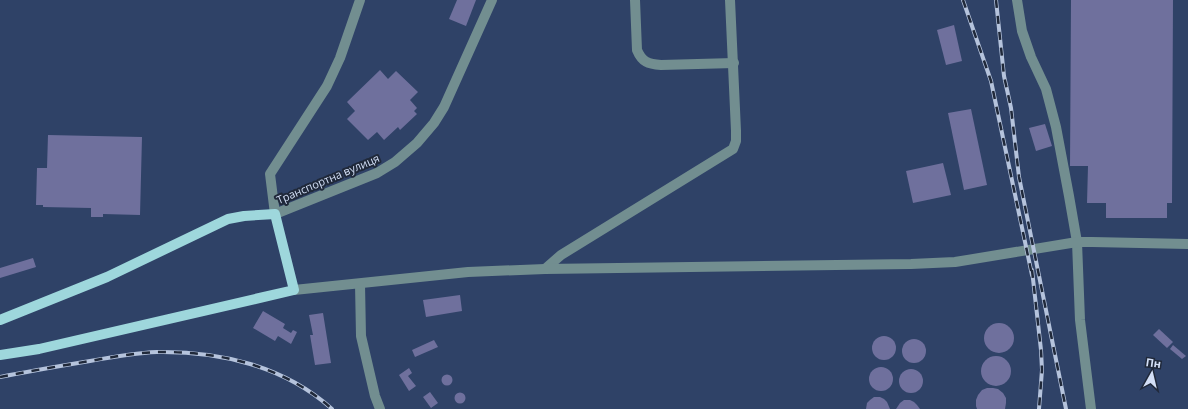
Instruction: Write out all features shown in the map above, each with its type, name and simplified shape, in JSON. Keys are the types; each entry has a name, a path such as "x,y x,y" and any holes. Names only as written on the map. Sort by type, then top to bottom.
{"main road":[{"name":"Транспортна вулиця","path":"275,214 294,290"},
{"path":"0,320 107,277 228,219 244,216 275,214"},
{"path":"0,355 38,349 294,290"}],"street":[{"path":"275,214 270,174 327,86 340,58 360,0"},
{"name":"Транспортна вулиця","path":"275,214 378,173 395,162 417,143 434,123 444,107 492,0"},
{"path":"635,0 637,50 640,57 645,62 661,65 734,63"},
{"path":"546,269 560,255 733,149 736,141 736,131 730,0"},
{"path":"1017,0 1022,30 1031,58 1046,90 1056,127 1069,196 1077,242 1080,320 1091,409"},
{"path":"294,290 468,272 546,269 940,263 955,262 1077,242 1188,244"},
{"path":"360,284 361,336 375,396 380,409"}],"building":[{"path":"457,0 476,0 466,26 449,19"},
{"path":"1071,0 1173,0 1172,203 1167,203 1167,218 1106,218 1106,203 1087,203 1088,166 1070,166"},
{"path":"954,25 962,61 946,65 937,30"},
{"path":"380,70 388,79 396,71 418,92 410,100 417,108 414,111 417,114 400,130 398,127 384,140 377,132 368,140 347,119 355,111 347,102"},
{"path":"971,109 987,185 964,190 948,113"},
{"path":"1045,124 1052,146 1036,151 1029,128"},
{"path":"48,135 142,137 140,215 103,214 103,217 91,217 91,208 43,207 43,205 36,205 37,168 47,168"},
{"path":"943,163 951,195 913,203 906,171"},
{"path":"33,258 36,267 0,278 0,268"},
{"path":"460,295 462,311 426,317 423,300"},
{"path":"263,311 285,324 283,328 291,333 293,330 297,332 291,344 278,336 275,341 253,328"},
{"path":"323,313 331,363 315,365 310,335 313,335 309,315"},
{"path":"999,323 1010,327 1014,338 1010,349 999,353 988,349 984,338 988,327"},
{"path":"1159,329 1173,342 1167,348 1153,335"},
{"path":"884,336 893,339 896,348 893,357 884,360 875,357 872,348 875,339"},
{"path":"914,339 923,342 926,351 923,360 914,363 905,360 902,351 905,342"},
{"path":"434,340 438,347 415,357 412,350"},
{"path":"1173,345 1186,356 1182,359 1170,349"},
{"path":"996,356 1007,360 1011,371 1007,382 996,386 985,382 981,371 985,360"},
{"path":"881,367 890,370 893,379 890,388 881,391 872,388 869,379 872,370"},
{"path":"409,368 412,373 408,376 416,386 409,391 399,375"},
{"path":"911,369 920,372 923,381 920,390 911,393 902,390 899,381 902,372"},
{"path":"445,375 449,375 451,376 451,384 445,385 442,382 442,378"},
{"path":"987,388 998,389 1003,393 1006,398 1005,409 977,409 976,400 978,395 982,390"},
{"path":"430,392 438,403 431,408 423,397"},
{"path":"458,393 462,393 464,394 464,402 458,403 455,400 455,396"},
{"path":"874,397 884,399 890,409 866,409 867,403"},
{"path":"904,400 914,402 920,409 896,409"}],"railway":[{"path":"963,0 991,81 1032,275"},
{"path":"996,0 1004,76 1011,108 1019,177 1066,409"},
{"path":"1032,270 1041,350 1042,370 1039,409"},
{"path":"0,377 140,353 181,352 204,354 250,364 272,372 313,394 332,409"}]}
